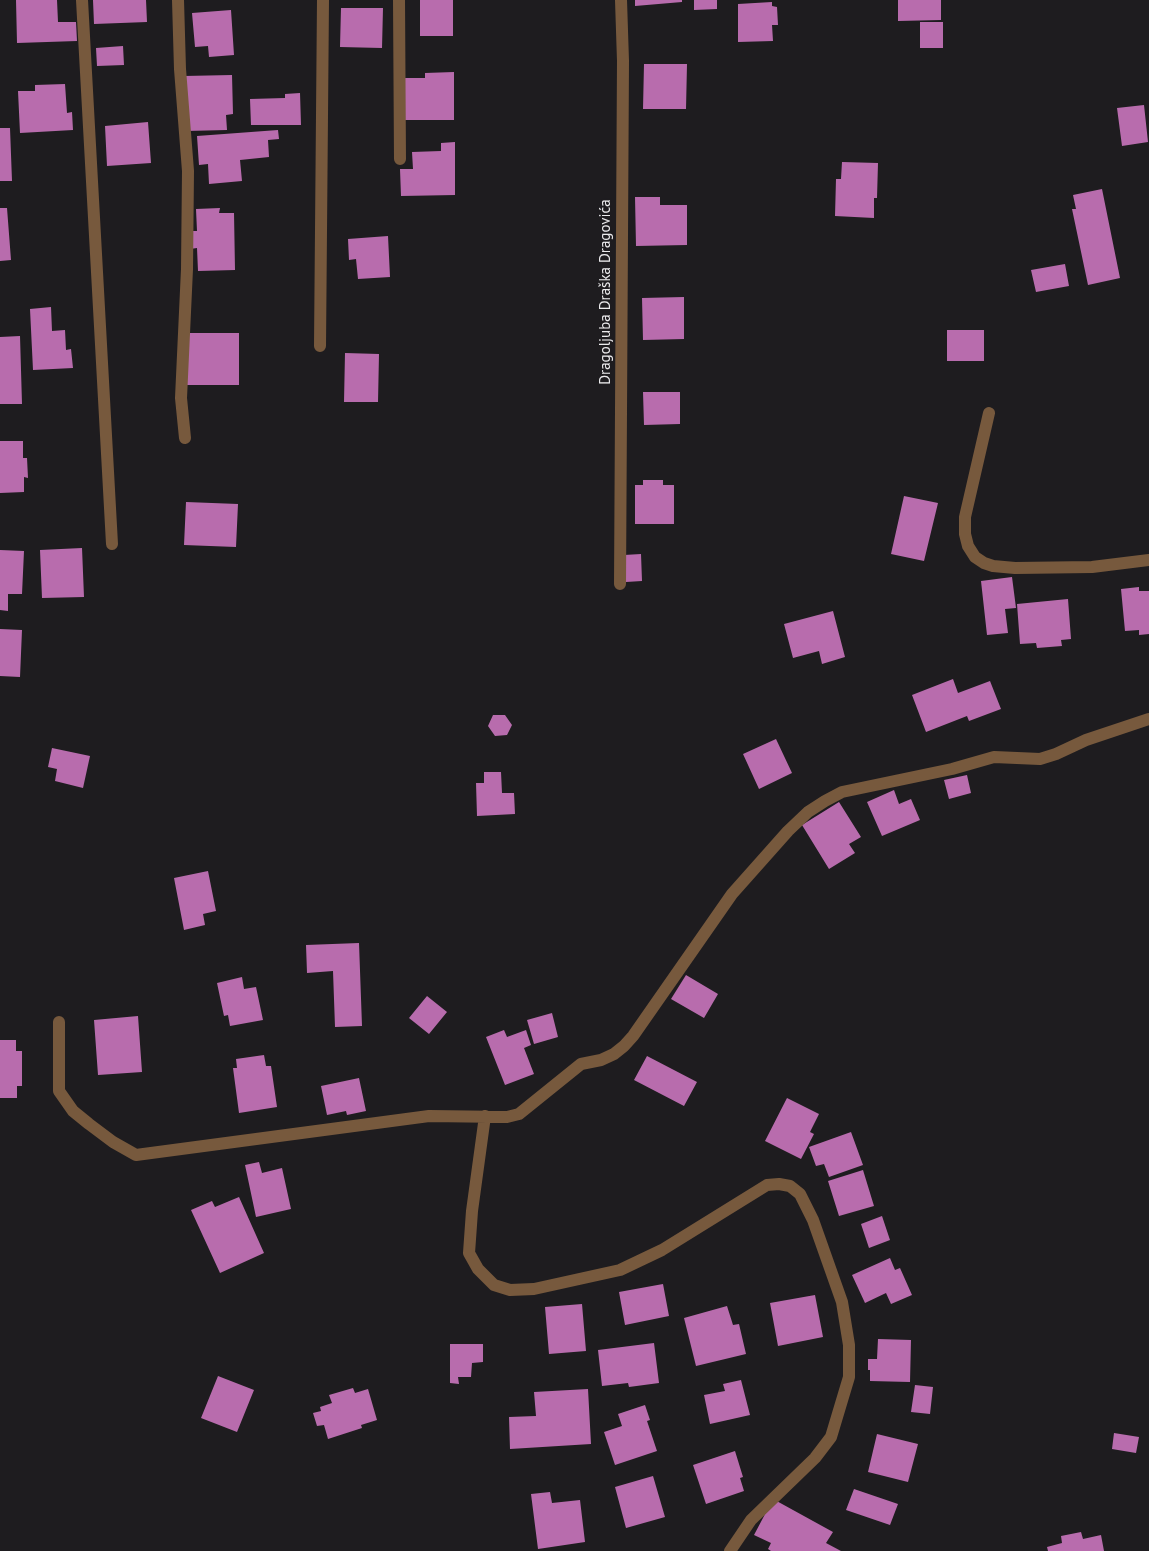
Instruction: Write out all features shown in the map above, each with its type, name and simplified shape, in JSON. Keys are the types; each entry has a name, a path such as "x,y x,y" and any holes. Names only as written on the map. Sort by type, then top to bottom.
{"street":[{"path":"82,0 112,544"},
{"path":"178,0 180,69 188,171 187,269 181,390 185,438"},
{"path":"320,346 323,0"},
{"path":"399,0 400,159"},
{"name":"Dragoljuba Draška Dragovića","path":"620,584 623,71 621,0"},
{"path":"989,413 965,517 965,534 968,546 975,557 984,563 1015,568 1092,566 1149,560"},
{"path":"59,1022 59,1091 73,1111 113,1142 136,1155 428,1116 507,1116 519,1114 581,1064 601,1060 614,1054 624,1046 633,1036 732,894 788,831 808,812 825,801 842,792 952,769 994,757 1040,759 1086,740 1149,719"},
{"path":"486,1116 472,1211 469,1253 478,1270 494,1285 510,1290 534,1289 620,1270 662,1250 767,1185 779,1184 790,1186 800,1194 813,1220 842,1302 849,1345 849,1378 831,1437 815,1458 751,1520 730,1551"}],"building":[{"path":"16,0 57,0 58,22 76,22 77,41 17,43"},
{"path":"93,0 146,0 147,22 94,24"},
{"path":"420,0 453,0 453,36 420,36"},
{"path":"635,0 682,0 682,2 635,6"},
{"path":"694,0 717,0 717,9 694,10"},
{"path":"898,0 941,0 941,20 898,21"},
{"path":"772,2 772,6 777,7 778,25 772,25 773,41 738,42 738,4"},
{"path":"341,8 383,8 382,48 340,47"},
{"path":"231,10 234,55 209,57 208,46 195,47 192,13"},
{"path":"920,22 943,22 943,48 920,48"},
{"path":"123,46 124,65 97,66 96,48"},
{"path":"644,64 687,64 686,109 643,109"},
{"path":"454,72 454,120 402,120 402,78 425,78 425,73"},
{"path":"232,75 233,114 226,115 227,130 186,131 184,76"},
{"path":"65,84 67,113 72,112 73,130 20,133 18,91 35,91 35,85"},
{"path":"300,93 301,125 251,125 250,99 285,98 285,94"},
{"path":"1144,105 1148,142 1122,146 1117,108"},
{"path":"148,122 151,163 107,166 105,126"},
{"path":"0,128 10,128 12,181 0,181"},
{"path":"278,130 279,139 268,140 269,157 240,160 242,181 209,184 208,164 199,165 197,136"},
{"path":"455,142 455,195 401,196 400,169 413,169 412,152 441,151 441,143"},
{"path":"842,162 878,163 877,198 874,198 874,218 835,216 836,179 841,179"},
{"path":"1102,189 1120,278 1088,285 1072,209 1076,209 1073,195"},
{"path":"635,197 660,197 660,205 687,205 687,245 636,246"},
{"path":"0,208 7,208 11,260 0,261"},
{"path":"220,208 219,213 234,213 235,270 198,271 197,248 190,249 189,231 197,231 196,209"},
{"path":"388,236 390,277 358,279 356,259 349,260 348,239"},
{"path":"1065,264 1069,286 1036,292 1031,270"},
{"path":"684,297 684,339 643,340 642,298"},
{"path":"51,307 52,331 65,330 66,350 71,349 73,368 33,370 30,309"},
{"path":"947,330 984,330 984,361 947,361"},
{"path":"184,333 239,333 239,385 184,385"},
{"path":"20,336 22,404 0,404 0,337"},
{"path":"345,353 379,354 378,402 344,402"},
{"path":"643,392 680,392 680,424 644,425"},
{"path":"0,441 23,441 23,458 27,458 28,478 24,477 24,492 0,493"},
{"path":"643,480 663,480 663,485 674,485 674,524 635,524 635,485 643,485"},
{"path":"904,496 938,503 924,561 891,554"},
{"path":"186,502 238,504 236,547 184,545"},
{"path":"82,548 84,597 42,598 40,550"},
{"path":"0,550 24,551 22,594 8,594 8,611 0,610"},
{"path":"641,554 642,581 626,582 624,555"},
{"path":"1012,577 1016,608 1005,609 1008,633 987,635 981,581"},
{"path":"1139,587 1139,591 1149,591 1149,634 1139,635 1139,630 1125,631 1121,589"},
{"path":"1068,599 1071,639 1061,640 1062,646 1037,648 1036,643 1020,644 1017,604"},
{"path":"833,611 845,657 822,664 819,651 793,658 784,624"},
{"path":"0,629 22,630 20,677 0,676"},
{"path":"953,679 958,693 990,681 1001,709 969,721 967,716 926,732 912,695"},
{"path":"493,715 505,715 512,725 507,735 495,736 488,726"},
{"path":"776,739 792,773 759,789 743,754"},
{"path":"52,748 90,756 83,788 55,781 57,769 48,767"},
{"path":"484,772 501,772 502,793 514,793 515,814 477,816 476,783 484,783"},
{"path":"967,775 971,793 949,799 944,780"},
{"path":"894,790 899,804 911,799 920,820 882,836 867,802"},
{"path":"839,802 861,837 849,844 855,853 829,869 802,825"},
{"path":"208,871 216,911 203,914 205,925 184,930 174,878"},
{"path":"359,943 362,1026 335,1027 333,971 307,973 306,945"},
{"path":"686,975 718,994 704,1018 671,999"},
{"path":"242,977 244,989 256,987 263,1020 230,1026 228,1015 224,1016 217,983"},
{"path":"427,996 447,1012 429,1034 409,1018"},
{"path":"552,1013 558,1037 534,1044 527,1020"},
{"path":"138,1016 142,1072 98,1075 94,1020"},
{"path":"504,1030 507,1037 526,1030 531,1045 524,1048 534,1074 505,1085 486,1037"},
{"path":"0,1040 16,1040 16,1051 22,1051 22,1086 17,1086 17,1098 0,1098"},
{"path":"264,1055 266,1066 271,1066 277,1107 239,1113 233,1068 237,1068 236,1059"},
{"path":"647,1056 697,1082 684,1106 634,1080"},
{"path":"359,1078 366,1111 347,1115 346,1111 327,1115 321,1086"},
{"path":"787,1098 819,1114 810,1132 814,1134 801,1159 765,1141"},
{"path":"851,1132 863,1165 829,1177 824,1164 816,1166 809,1147"},
{"path":"259,1162 262,1173 282,1168 291,1209 256,1217 245,1165"},
{"path":"863,1170 874,1206 839,1216 828,1181"},
{"path":"239,1197 264,1253 220,1273 191,1210 212,1201 215,1207"},
{"path":"882,1216 890,1240 869,1248 861,1224"},
{"path":"890,1258 895,1270 900,1268 912,1295 891,1304 886,1293 865,1303 852,1275"},
{"path":"663,1284 669,1316 625,1325 619,1292"},
{"path":"815,1295 823,1337 778,1346 770,1303"},
{"path":"582,1304 586,1351 549,1354 545,1307"},
{"path":"727,1306 733,1325 739,1324 746,1354 696,1366 684,1318"},
{"path":"878,1339 911,1340 910,1382 870,1381 868,1359 877,1359"},
{"path":"654,1343 659,1383 629,1387 628,1383 602,1386 598,1350"},
{"path":"450,1344 483,1344 483,1362 472,1363 471,1377 458,1377 459,1384 450,1383"},
{"path":"218,1376 254,1390 237,1432 201,1418"},
{"path":"741,1380 750,1415 710,1424 704,1395 725,1391 723,1384"},
{"path":"915,1385 933,1387 930,1414 911,1412"},
{"path":"353,1388 355,1393 368,1389 377,1420 361,1425 362,1428 328,1439 324,1425 317,1426 313,1413 321,1411 320,1407 332,1403 329,1395"},
{"path":"588,1389 591,1444 510,1449 509,1417 536,1416 534,1392"},
{"path":"645,1405 650,1420 647,1421 657,1451 615,1465 604,1432 622,1426 618,1414"},
{"path":"1114,1433 1139,1437 1136,1453 1112,1449"},
{"path":"877,1434 918,1444 908,1482 868,1472"},
{"path":"735,1451 743,1477 740,1478 744,1491 706,1504 693,1465"},
{"path":"653,1476 665,1517 626,1528 615,1487"},
{"path":"854,1489 898,1504 890,1525 846,1510"},
{"path":"550,1492 552,1503 580,1500 585,1542 538,1549 531,1494"},
{"path":"773,1499 833,1532 826,1543 841,1551 771,1551 768,1549 771,1543 754,1535"},
{"path":"1081,1532 1083,1539 1101,1535 1104,1551 1048,1551 1047,1547 1062,1543 1061,1536"}]}
